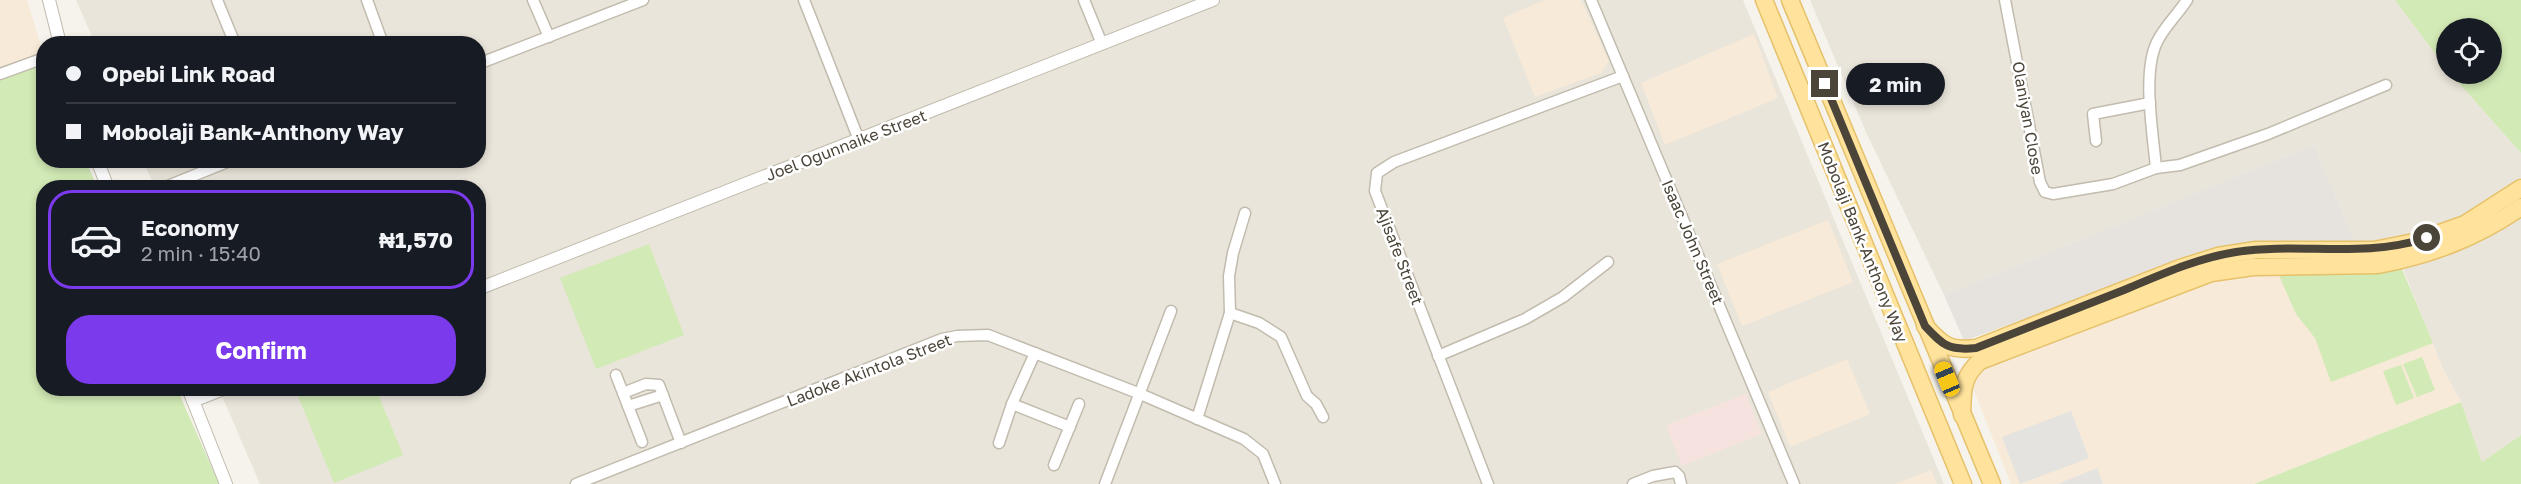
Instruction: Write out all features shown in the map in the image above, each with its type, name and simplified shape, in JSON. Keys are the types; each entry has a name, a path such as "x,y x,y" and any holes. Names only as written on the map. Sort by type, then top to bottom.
{"main road":[{"name":"Mobolaji Bank-Anthony Way","path":"1764,0 1964,484"},
{"name":"Mobolaji Bank-Anthony Way","path":"1790,0 1992,484"},
{"path":"1962,415 1963,387 1969,371 1980,361 2189,279 2231,268 2378,265 2450,246 2497,214 2521,188"},
{"path":"1925,326 1943,345 1958,350 1976,348 2180,267 2218,256 2256,250 2394,248 2521,207"}],"street":[{"path":"49,0 58,36"},
{"path":"217,0 232,36"},
{"path":"367,0 380,36"},
{"path":"533,0 549,37"},
{"path":"486,61 643,0"},
{"path":"804,0 859,140"},
{"path":"1084,0 1102,44"},
{"name":"Joel Ogunnaike Street","path":"486,286 1213,0"},
{"name":"Isaac John Street","path":"1591,0 1794,484"},
{"name":"Olaniyan Close","path":"2005,0 2042,189 2053,194 2113,184 2156,168 2180,165 2268,134 2386,85"},
{"path":"2156,168 2150,104 2150,66 2157,40 2187,0"},
{"path":"0,74 36,61"},
{"name":"Ajisafe Street","path":"1488,484 1375,191 1377,173 1394,162 1623,76"},
{"path":"2096,141 2093,114 2150,104"},
{"path":"183,180 212,168"},
{"path":"1197,419 1230,313 1229,276 1245,213"},
{"path":"1438,356 1526,319 1563,297 1608,262"},
{"path":"1105,484 1171,310"},
{"path":"1230,313 1265,326 1281,337 1307,396 1316,404 1323,417"},
{"name":"Ladoke Akintola Street","path":"576,484 942,339 988,335 1138,393 1255,446 1263,454 1275,484"},
{"path":"999,443 1012,404 1035,353"},
{"path":"616,375 642,442"},
{"path":"623,393 653,383 658,385 681,443"},
{"path":"628,406 663,395"},
{"path":"191,396 226,484"},
{"path":"193,401 206,396"},
{"path":"1012,404 1070,427"},
{"path":"1054,465 1079,404"},
{"path":"1634,484 1653,476 1675,472 1680,476 1681,484"}],"shaded area":[{"path":"0,0 27,0 38,36 36,36 36,55 0,69"},
{"path":"76,0 1743,0 1944,484 260,484 222,396 486,396 486,180 152,180 146,168 486,168 486,36 92,36"},
{"path":"1544,0 1581,0 1609,61 1601,73 1535,97 1503,18"},
{"path":"1810,0 2395,0 2436,55 2436,84 2460,84 2521,153 2521,435 2482,462 2461,402 2443,369 2392,241 2354,241 2314,145 1944,295 1865,130"},
{"path":"1754,34 1778,98 1665,145 1641,83"},
{"path":"2314,145 2354,241 2266,244 2205,252 1964,341 1944,295"},
{"path":"1828,220 1853,282 1742,326 1717,264"},
{"path":"2402,269 2443,369 2461,402 2254,484 2011,484 1972,386 1981,369 2196,286 2238,275 2278,273 2340,275"},
{"path":"1847,359 1870,414 1790,447 1768,392"},
{"path":"1746,394 1762,434 1682,466 1666,425"},
{"path":"2071,411 2089,458 2020,484 2002,437"},
{"path":"2097,468 2103,484 2058,484"},
{"path":"1931,470 1937,484 1895,484"}],"green space":[{"path":"2395,0 2521,0 2521,153 2460,84 2502,84 2502,18 2436,18 2436,55"},
{"path":"36,55 36,168 89,168 94,180 36,180 36,396 180,396 219,484 0,484 0,69"},
{"path":"649,244 684,335 596,369 560,278"},
{"path":"2402,269 2433,343 2331,382 2315,338 2296,314 2278,273 2340,275"},
{"path":"2422,357 2435,390 2417,397 2403,364"},
{"path":"2401,365 2414,398 2396,405 2383,371"},
{"path":"298,396 379,396 403,455 334,483"},
{"path":"2461,402 2482,462 2521,435 2521,484 2254,484"}],"route":[{"path":"1825,84 1925,326 1943,345 1958,350 1976,348 2180,267 2218,256 2256,250 2374,250 2394,248 2427,238"}]}
